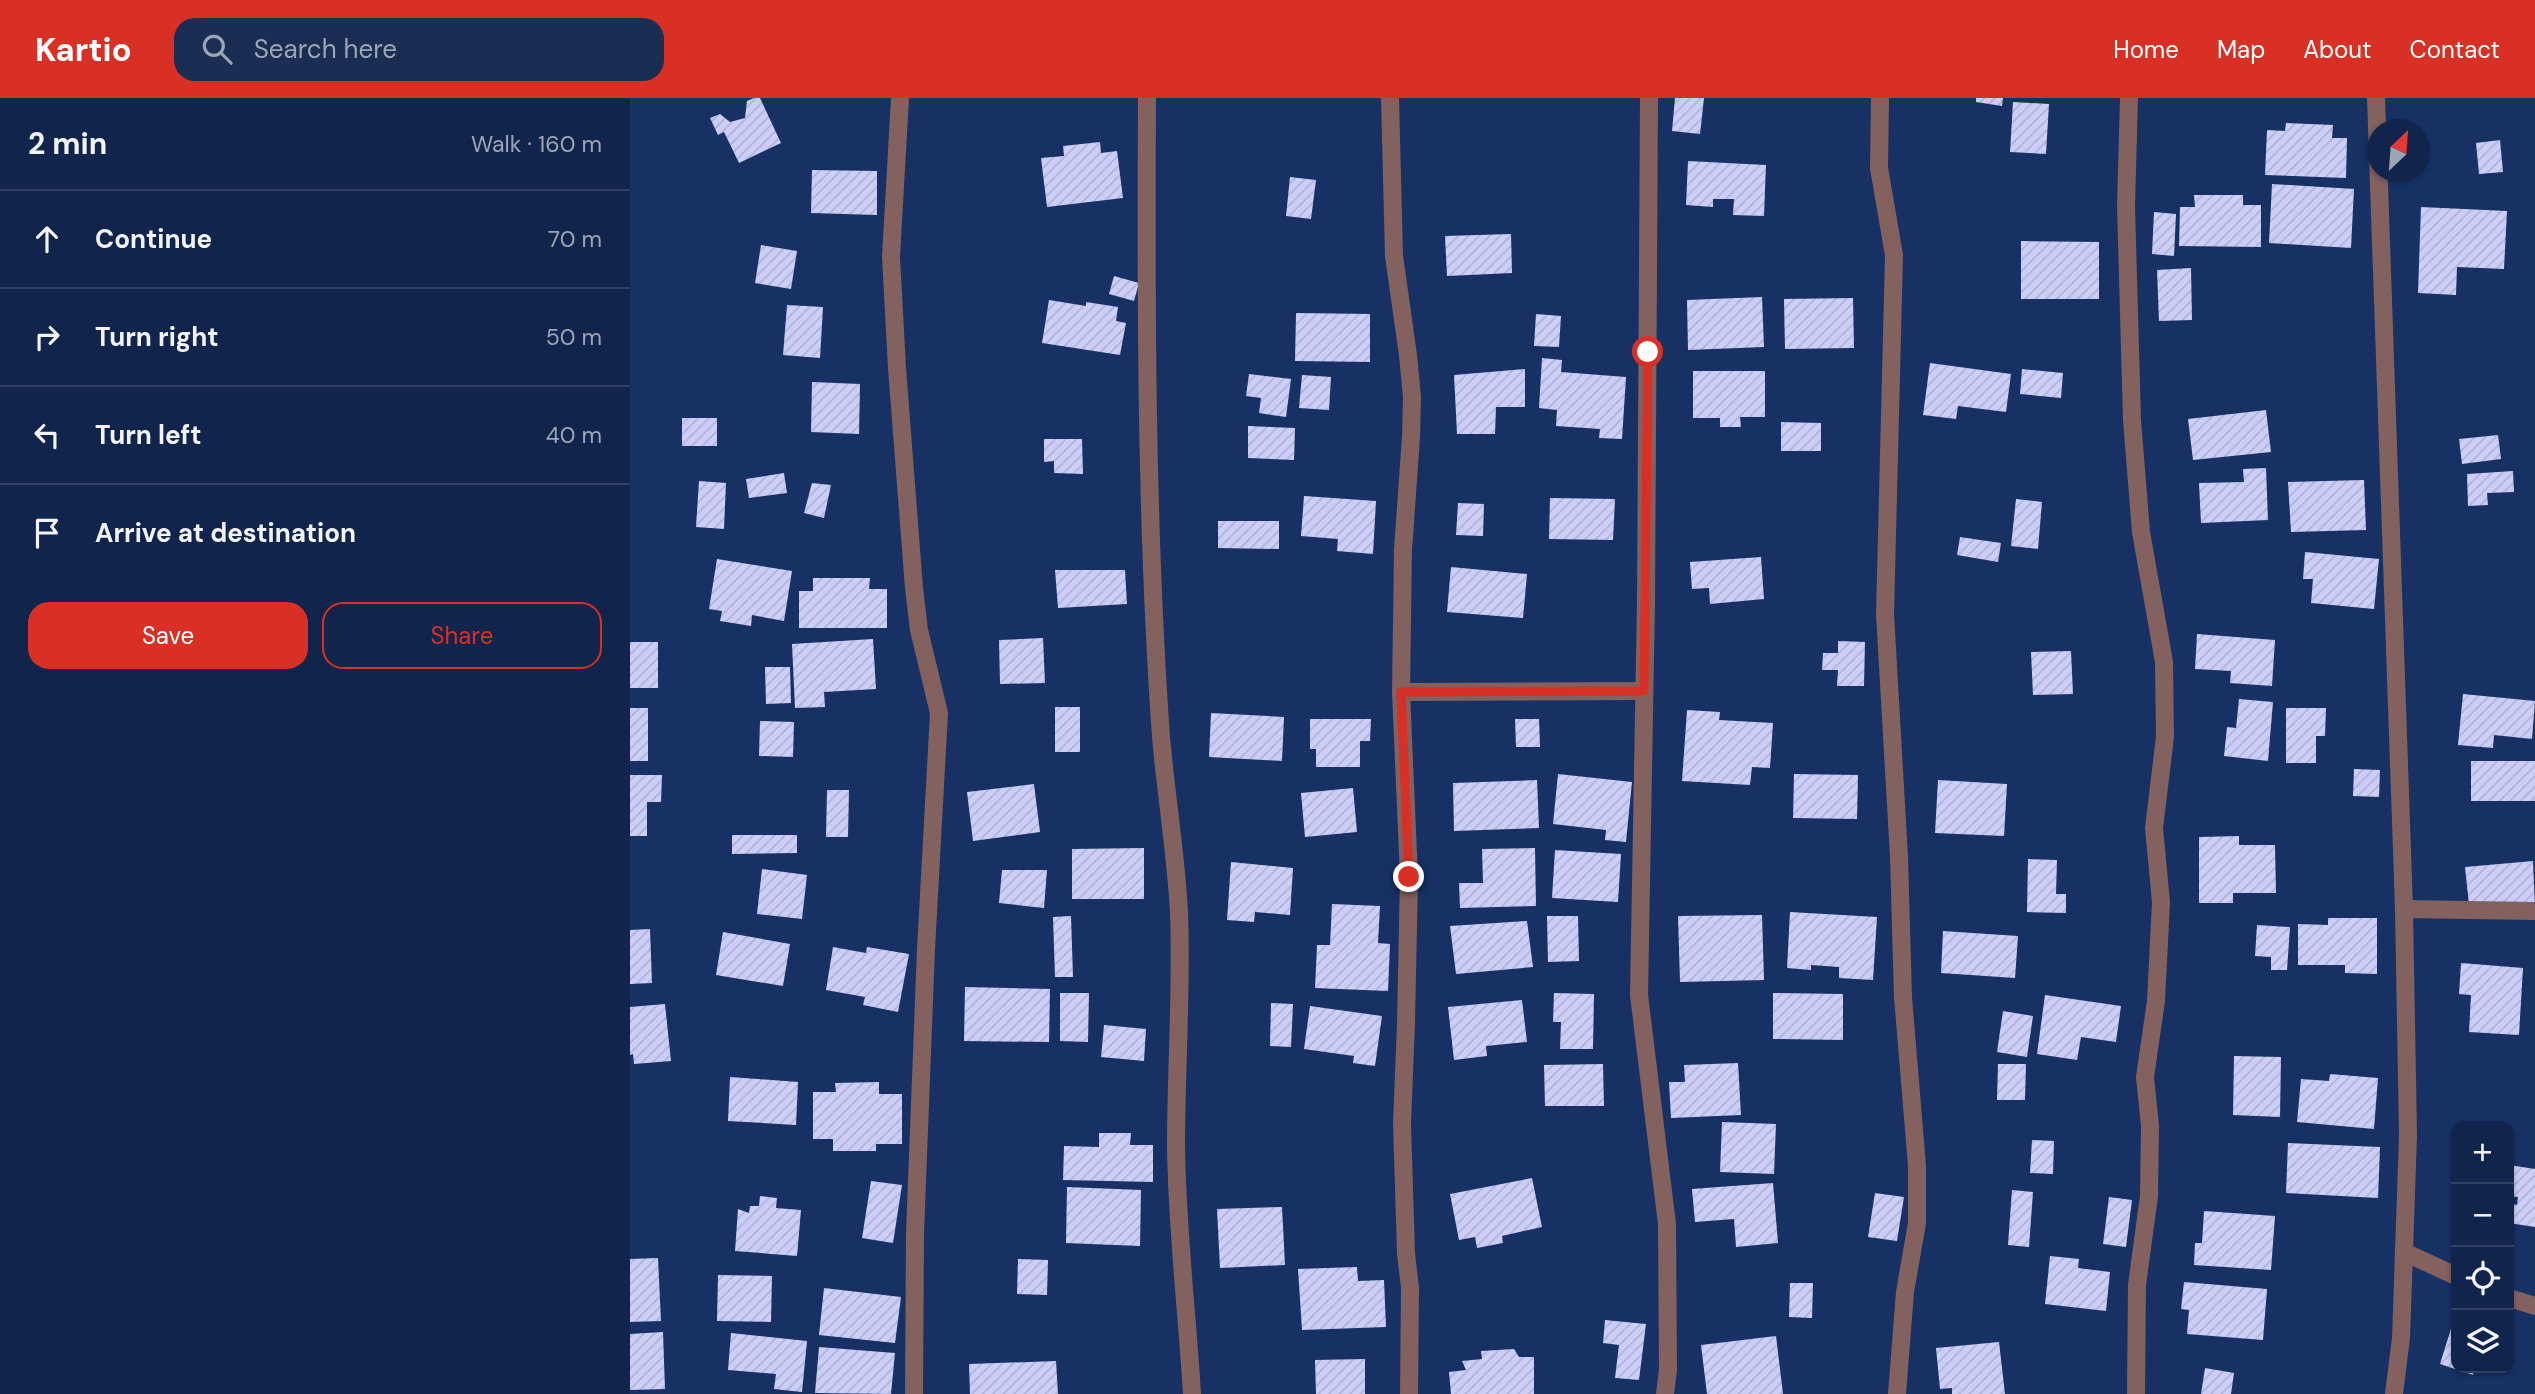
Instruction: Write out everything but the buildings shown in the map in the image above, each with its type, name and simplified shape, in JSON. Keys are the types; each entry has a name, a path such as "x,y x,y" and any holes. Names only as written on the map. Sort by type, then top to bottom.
{"street":[{"path":"900,98 891,257 897,368 917,616 939,713 924,989 915,1233 914,1394"},
{"path":"1147,98 1150,508 1161,737 1179,906 1182,981 1177,1055 1176,1151 1192,1394"},
{"path":"1390,98 1394,256 1412,397 1403,550 1401,692 1409,877 1402,1124 1406,1252 1410,1288 1409,1394"},
{"path":"1649,98 1639,995 1667,1224 1668,1370 1665,1394"},
{"path":"1880,98 1879,168 1894,255 1890,502 1885,614 1899,857 1903,997 1917,1166 1917,1223 1905,1292 1898,1394"},
{"path":"2129,98 2126,206 2132,420 2141,532 2164,663 2165,737 2154,828 2161,902 2156,1001 2145,1077 2150,1126 2149,1196 2137,1285 2136,1394"},
{"path":"2375,98 2404,909 2408,1136 2401,1338 2394,1394"},
{"path":"1401,692 1644,691"},
{"path":"2404,909 2535,911"},
{"path":"2404,1252 2451,1274"},
{"path":"2514,1300 2535,1306"}],"route":[{"path":"1409,877 1401,692 1644,691 1648,352"}]}
